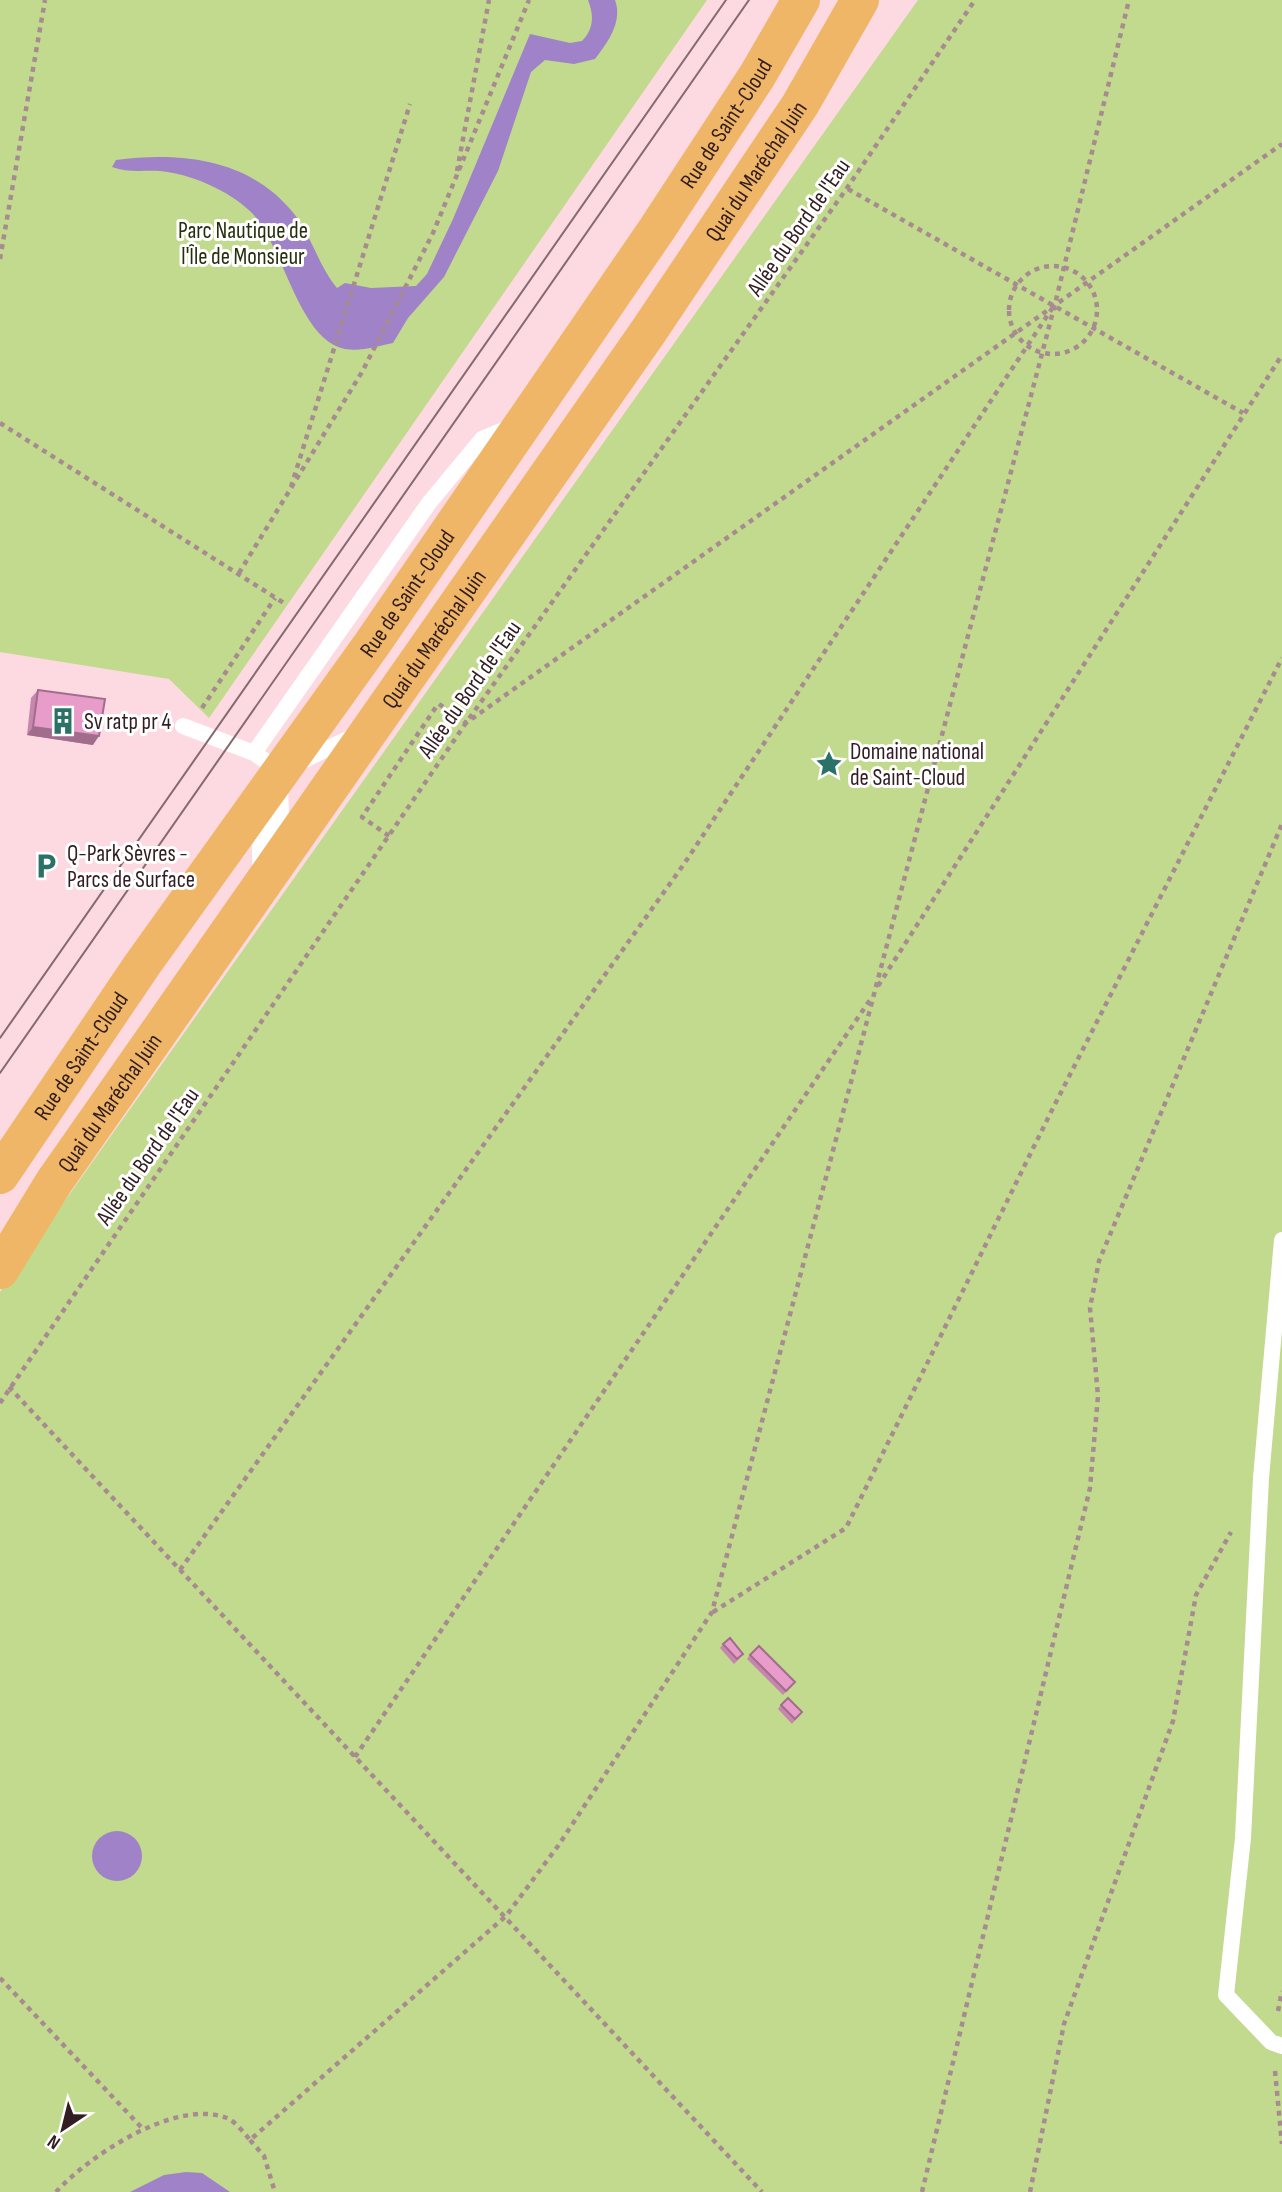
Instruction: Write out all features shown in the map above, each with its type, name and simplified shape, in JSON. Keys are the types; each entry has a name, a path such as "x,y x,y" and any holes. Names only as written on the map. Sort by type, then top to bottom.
{"main road":[{"name":"Rue de Saint-Cloud","path":"0,1175 142,965 267,762 526,420 705,157 801,0"},
{"name":"Quai du Maréchal Juin","path":"0,1270 54,1182 656,321 800,105 860,0"}],"lane":[{"path":"183,726 267,762 372,727"},
{"path":"260,887 260,846 281,815 267,762"},
{"path":"1277,2044 1226,1995 1243,1838 1261,1478 1282,1240"}],"path":[{"path":"0,259 45,0"},
{"path":"455,182 489,0"},
{"path":"239,573 362,372 433,233 529,0"},
{"name":"Allée du Bord de l'Eau","path":"0,1403 466,723 847,188 975,0"},
{"path":"250,2140 506,1916 558,1846 712,1612 1065,267 1129,0"},
{"path":"289,494 410,104"},
{"path":"417,722 433,700 466,723 1282,144"},
{"path":"847,188 1095,326 1242,413"},
{"path":"1065,267 1087,282 1097,302 1095,326 1080,346 1068,352 1042,353 1027,345 1016,333 1009,309 1018,283 1038,268 1065,267"},
{"path":"180,1570 684,864 1055,304"},
{"path":"355,1757 874,993 1242,413 1282,355"},
{"path":"0,423 287,605"},
{"path":"183,726 201,710 275,598"},
{"path":"712,1612 846,1528 1057,1100 1282,658"},
{"path":"389,836 362,817 439,705"},
{"path":"922,2192 1090,1488 1098,1396 1090,1308 1099,1261 1282,824"},
{"path":"9,1387 762,2192"},
{"path":"1030,2192 1064,2024 1173,1721 1196,1595 1261,1478"},
{"path":"0,1978 144,2129"},
{"path":"1277,2044 1282,2144"},
{"path":"56,2192 77,2169 144,2129 167,2118 214,2115 229,2118 264,2156 275,2192"}],"green space":[{"name":"Parc Nautique de l'Île de Monsieur","path":"0,0 707,0 209,718 169,679 0,652"},
{"name":"Domaine national de Saint-Cloud","path":"918,0 1282,0 1282,2192 0,2192 0,1292"}],"shaded area":[{"path":"588,0 615,0 616,24 609,39 595,59 574,64 545,60 531,72 498,171 444,277 408,318 393,343 351,350 329,342 303,310 263,227 251,212 231,197 208,184 184,176 112,167 116,160 164,157 210,162 232,169 272,192 290,209 337,288 345,283 371,288 416,286 427,274 453,219 530,34 570,43 582,41 592,22"},
{"path":"117,1831 135,1838 142,1856 135,1874 117,1881 99,1874 92,1856 99,1838"},
{"path":"202,2173 230,2192 130,2192 164,2175"}],"building":[{"name":"Sv ratp pr 4","path":"38,690 105,699 99,736 33,727"},
{"path":"730,1638 743,1654 737,1659 723,1644"},
{"path":"759,1646 795,1682 786,1691 750,1655"},
{"path":"788,1698 802,1712 795,1719 781,1705"}],"tram line":[{"path":"0,1038 726,0"},
{"path":"0,1073 749,0"}],"place":[{"name":"Sv ratp pr 4","path":"63,721"},
{"name":"Domaine national de Saint-Cloud","path":"829,764"},
{"name":"Q-Park Sèvres - Parcs de Surface","path":"46,866"}]}
